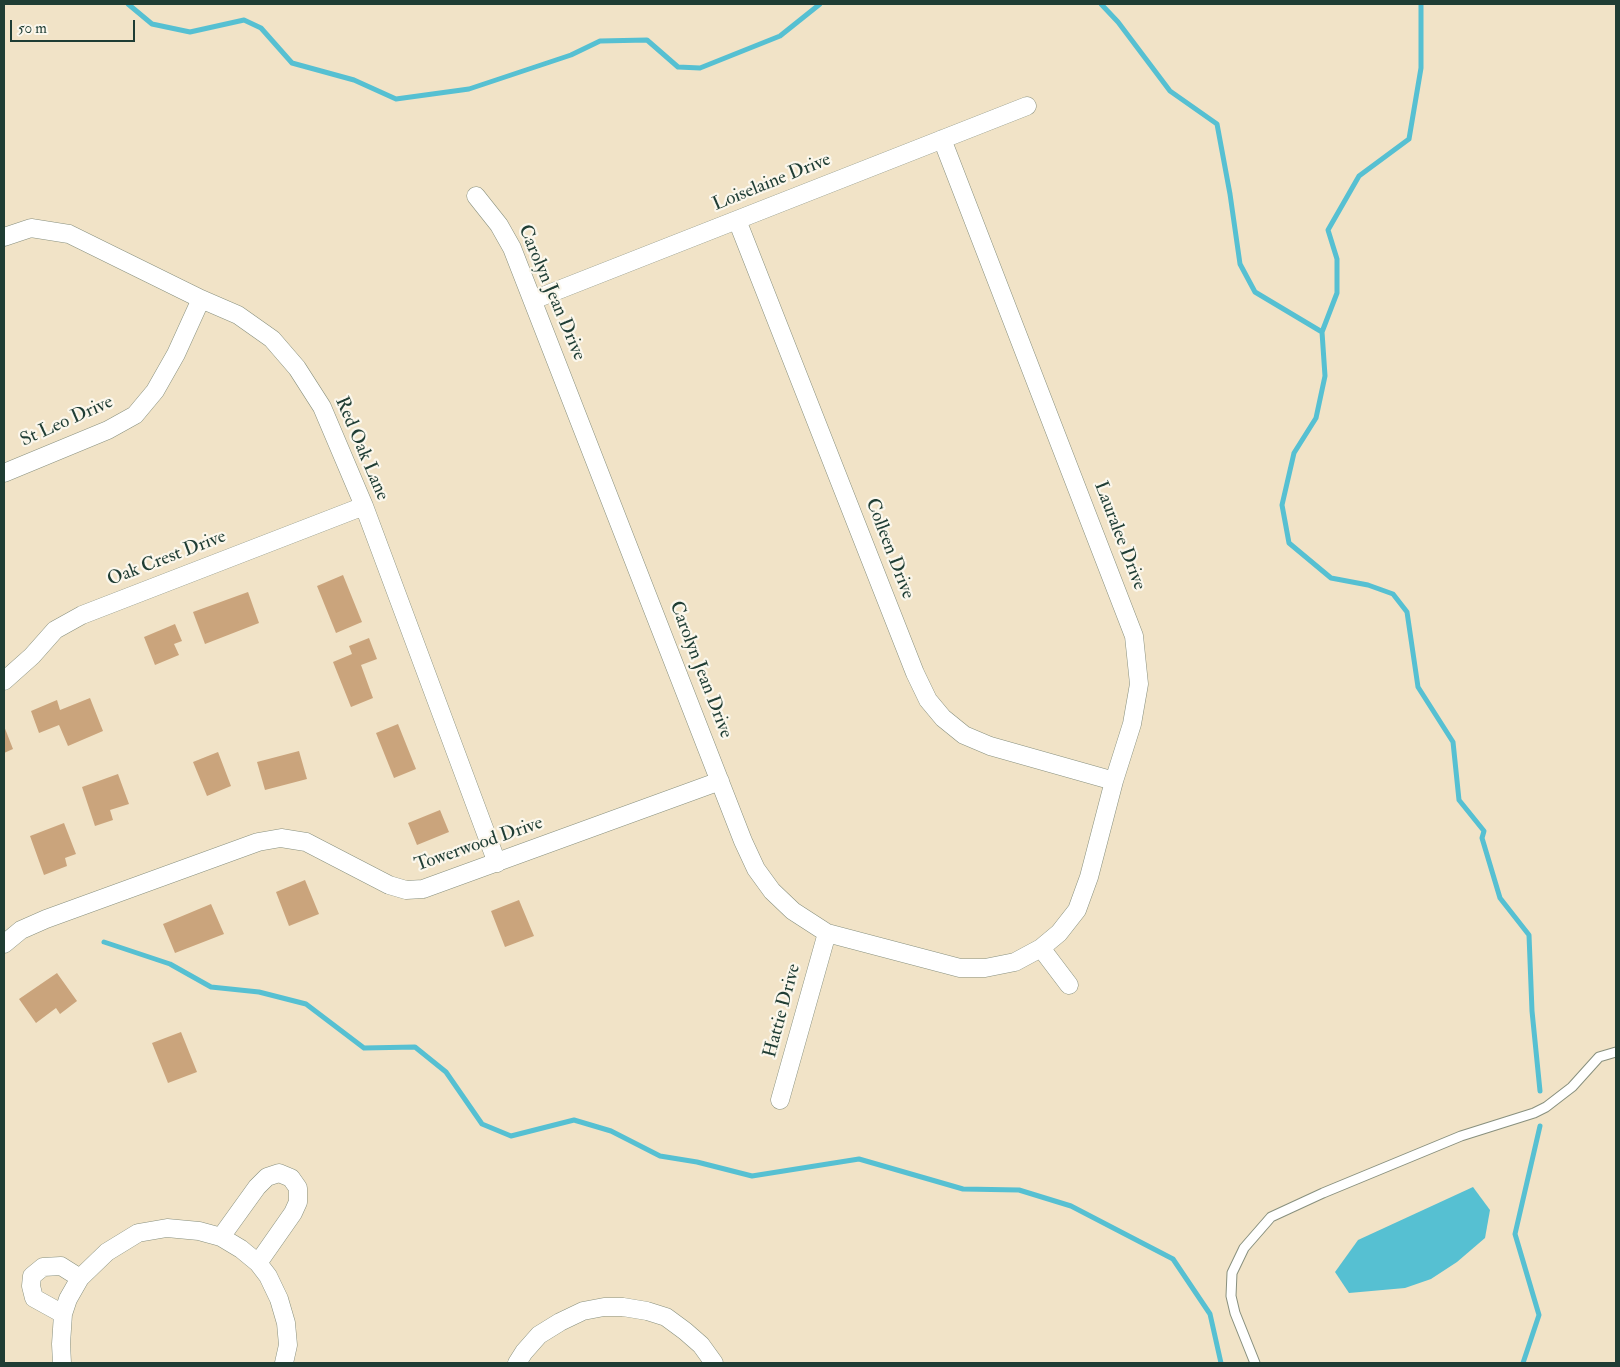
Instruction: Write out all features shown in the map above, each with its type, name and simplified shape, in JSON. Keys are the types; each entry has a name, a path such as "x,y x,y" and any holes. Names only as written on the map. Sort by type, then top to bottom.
{"street":[{"name":"Loiselaine Drive","path":"533,300 1027,106"},
{"name":"Lauralee Drive","path":"942,139 1134,636 1140,684 1132,724 1114,781 1089,877 1077,910 1059,933 1041,948"},
{"name":"Carolyn Jean Drive","path":"476,196 499,224 512,248 720,781 756,869 772,891 793,911 827,933 960,968 986,968 1015,962 1041,948"},
{"name":"Colleen Drive","path":"737,220 911,664 928,700 943,718 964,735 990,746 1114,781"},
{"name":"Red Oak Lane","path":"4,237 31,228 69,234 201,299 238,315 272,339 297,368 322,407 364,506 497,863"},
{"name":"St Leo Drive","path":"4,473 108,430 134,415 159,383 176,354 201,299"},
{"name":"Oak Crest Drive","path":"4,681 32,656 56,630 82,615 364,506"},
{"name":"Towerwood Drive","path":"4,944 21,930 258,842 281,838 306,842 389,885 406,890 423,889 720,781"},
{"name":"Hattie Drive","path":"780,1100 827,933"},
{"path":"1041,948 1069,985"},
{"path":"221,1237 257,1187 267,1177 280,1173 291,1178 298,1188 298,1202 293,1213 258,1263"},
{"path":"62,1363 63,1314 68,1299 80,1278 107,1252 138,1234 167,1228 199,1231 221,1237 241,1248 258,1263 268,1276 279,1299 286,1323 288,1344 284,1363"},
{"path":"63,1314 34,1298 31,1286 32,1276 42,1267 61,1266 80,1278"},
{"path":"517,1363 539,1335 560,1322 583,1311 604,1307 623,1307 647,1311 666,1317 685,1330 714,1363"}],"lane":[{"path":"1255,1363 1234,1313 1231,1296 1232,1273 1244,1248 1271,1217 1323,1193 1461,1136 1534,1113 1546,1107 1572,1088 1599,1057 1616,1052"}],"water":[{"path":"1473,1187 1490,1210 1485,1238 1457,1262 1431,1279 1405,1288 1349,1293 1335,1272 1358,1240"}],"building":[{"path":"343,575 362,622 336,633 317,586"},
{"path":"248,592 259,623 205,644 193,612"},
{"path":"175,624 182,641 174,644 179,655 155,665 144,637"},
{"path":"369,638 377,659 361,665 373,698 351,707 333,662 352,654 349,646"},
{"path":"90,698 103,731 68,746 59,725 39,733 31,711 57,700 60,710"},
{"path":"398,724 416,769 394,778 376,733"},
{"path":"4,726 13,749 4,753"},
{"path":"299,751 307,779 265,790 257,762"},
{"path":"218,752 231,786 207,796 193,762"},
{"path":"118,774 129,804 110,810 113,820 95,826 82,787"},
{"path":"440,810 449,832 417,845 408,823"},
{"path":"64,823 76,854 65,858 67,866 44,875 30,836"},
{"path":"305,880 319,914 289,926 276,892"},
{"path":"519,900 534,936 505,947 491,911"},
{"path":"211,904 224,934 175,953 163,924"},
{"path":"57,973 77,1001 60,1014 56,1008 36,1023 19,999"},
{"path":"181,1032 197,1072 168,1083 152,1043"}],"waterway":[{"path":"128,4 152,24 190,32 244,20 261,28 292,63 354,80 396,99 469,89 571,55 600,41 647,40 678,67 700,68 780,36 820,4"},
{"path":"1101,4 1118,22 1170,91 1217,124 1240,264 1255,292 1322,332"},
{"path":"1421,4 1421,68 1409,139 1359,176 1328,230 1337,259 1337,293 1322,332 1325,376 1316,418 1294,453 1282,505 1289,543 1331,578 1368,585 1393,594 1407,612 1418,687 1453,742 1459,800 1484,831 1482,838 1500,898 1529,935 1532,1011 1540,1091"},
{"path":"104,942 170,964 211,987 259,992 306,1004 364,1048 415,1047 446,1072 482,1124 511,1136 574,1120 611,1131 660,1156 697,1162 752,1176 859,1159 963,1189 1019,1190 1071,1206 1173,1259 1210,1314 1221,1363"},
{"path":"1523,1363 1539,1315 1515,1234 1540,1126"}]}
